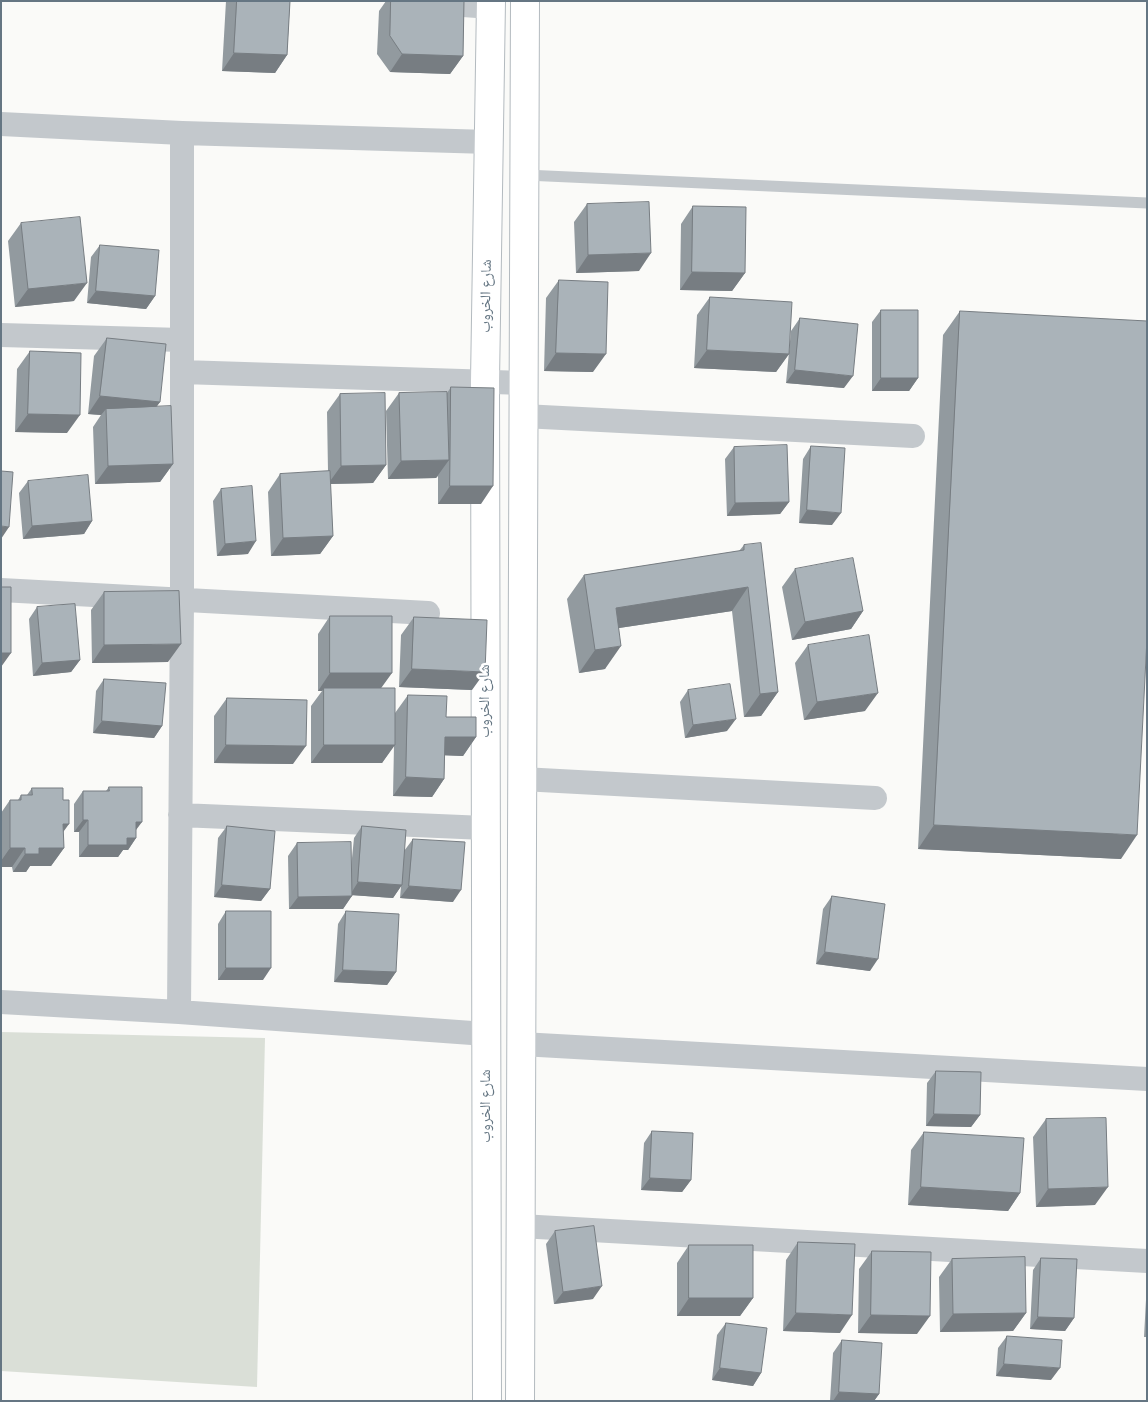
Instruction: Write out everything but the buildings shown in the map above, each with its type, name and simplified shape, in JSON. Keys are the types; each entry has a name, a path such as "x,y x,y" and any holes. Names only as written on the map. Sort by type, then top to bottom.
{"main road":[{"path":"520,1401 525,1"},
{"name":"شارع الخروب","path":"486,1401 484,381 491,4"}],"street":[{"path":"408,1 491,4"},
{"path":"1,124 182,133 488,142"},
{"path":"179,1012 182,599 182,133"},
{"path":"1,335 182,340"},
{"path":"182,372 524,383"},
{"path":"524,416 913,436"},
{"path":"1,590 428,613"},
{"path":"522,779 875,798"},
{"path":"180,815 485,828"},
{"path":"1,1002 179,1012 486,1034"},
{"path":"521,1044 1147,1080"},
{"path":"520,1226 1147,1261"}],"lane":[{"path":"525,176 1147,203"}],"shaded area":[{"path":"1,1032 265,1038 257,1387 1,1371"}]}
